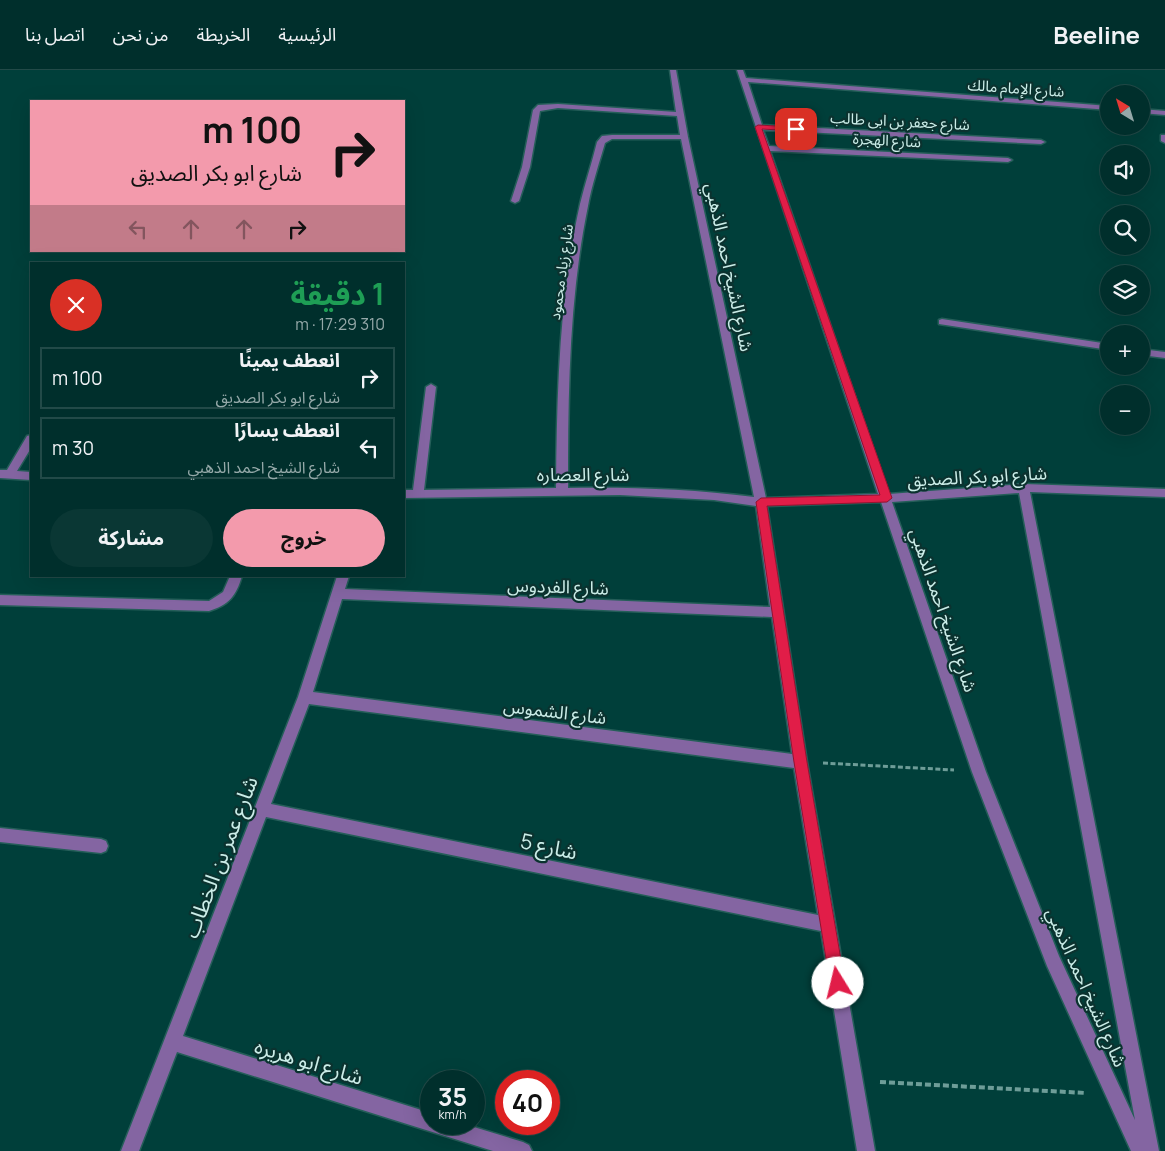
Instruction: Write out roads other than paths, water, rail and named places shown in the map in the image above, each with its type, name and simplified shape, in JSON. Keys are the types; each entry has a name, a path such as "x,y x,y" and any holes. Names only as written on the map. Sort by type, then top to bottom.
{"street":[{"name":"شارع الشيخ احمد الذهبي","path":"673,70 684,137 761,502 800,762 866,1151"},
{"name":"شارع الشيخ احمد الذهبي","path":"741,75 980,772 1053,960 1140,1151"},
{"name":"شارع الإمام مالك","path":"741,75 1100,107"},
{"path":"515,201 526,167 537,110 541,107 558,106 680,114"},
{"path":"1150,112 1165,113"},
{"name":"شارع جعفر بن ابى طالب","path":"758,127 1041,142"},
{"name":"شارع زياد محمود","path":"562,492 564,359 570,290 585,203 601,142 605,138 612,137 684,137"},
{"name":"شارع الهجرة","path":"765,148 1008,160"},
{"path":"942,322 1100,346"},
{"path":"1150,353 1165,355"},
{"path":"418,494 431,387"},
{"path":"5,474 30,439"},
{"path":"5,474 30,476"},
{"name":"شارع الشيخ احمد الذهبي","path":"1024,488 1150,1151"},
{"name":"شارع ابو بكر الصديق","path":"761,502 887,498 1024,488 1165,493"},
{"name":"شارع العصاره","path":"405,494 620,490 677,493 761,502"},
{"path":"0,600 209,606 217,605 230,595 236,577"},
{"name":"شارع عمر بن الخطاب","path":"130,1151 304,697 343,577"},
{"name":"شارع الفردوس","path":"337,594 777,612"},
{"name":"شارع الشموس","path":"304,697 800,762"},
{"name":"شارع 5","path":"261,809 828,925"},
{"path":"2,839 101,846"},
{"name":"شارع ابو هريره","path":"173,1042 420,1119"},
{"path":"471,1135 523,1151"}]}
